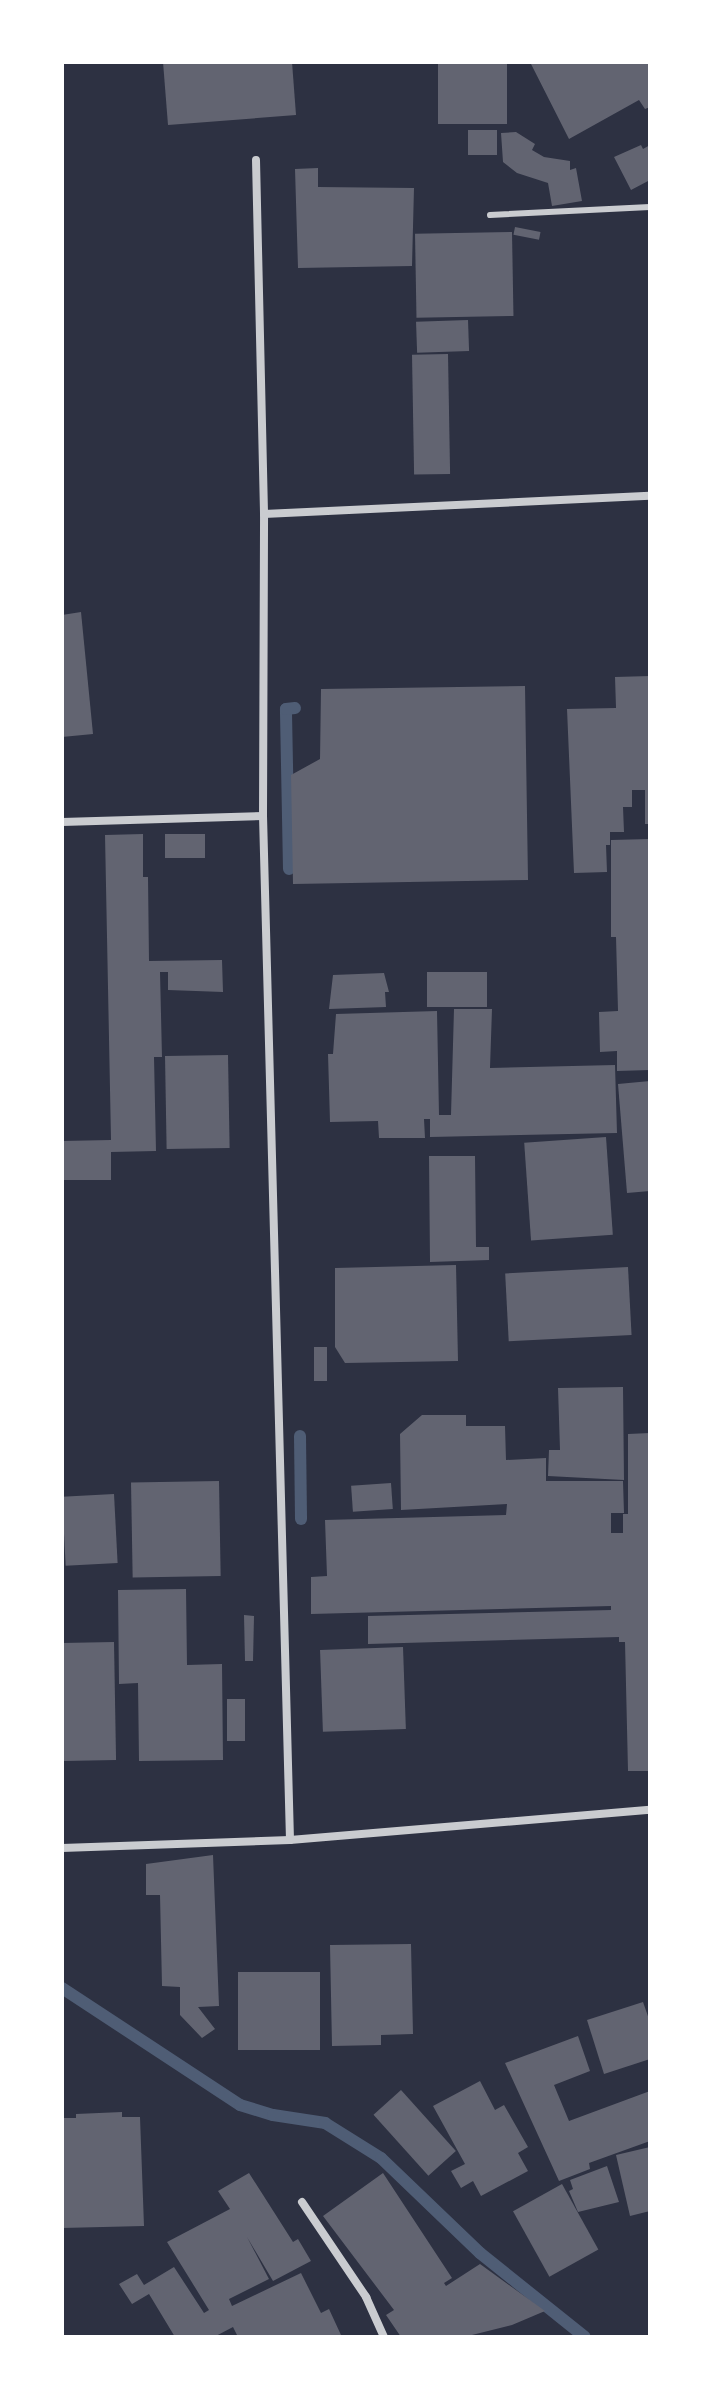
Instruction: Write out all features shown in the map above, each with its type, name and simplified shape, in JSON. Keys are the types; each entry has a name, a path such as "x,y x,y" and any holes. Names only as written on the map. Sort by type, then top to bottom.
{"street":[{"path":"256,160 264,514 263,816 290,1840"},
{"path":"264,514 650,496"},
{"path":"62,822 263,816"},
{"path":"62,1848 290,1840 650,1810"},
{"path":"302,2202 366,2297 384,2337"}],"lane":[{"path":"490,215 650,207"}],"building":[{"path":"163,62 292,62 296,115 168,125"},
{"path":"438,62 507,62 507,124 438,124"},
{"path":"530,62 650,62 650,107 645,109 639,100 569,139"},
{"path":"468,130 497,130 497,155 468,155"},
{"path":"516,132 535,144 532,150 544,157 570,161 570,170 576,168 582,201 552,206 548,183 517,173 503,162 501,133"},
{"path":"641,145 643,149 650,145 650,180 631,190 614,157"},
{"path":"318,168 318,187 414,188 412,266 298,268 295,169"},
{"path":"515,227 541,232 539,240 513,235"},
{"path":"512,232 513,316 416,318 415,234"},
{"path":"468,320 469,351 417,353 416,322"},
{"path":"448,354 450,474 414,475 412,355"},
{"path":"81,612 93,734 62,737 62,615"},
{"path":"650,676 650,824 645,824 645,790 632,790 632,807 623,807 624,832 610,832 610,845 606,845 607,872 574,873 567,709 616,708 615,677"},
{"path":"525,686 528,880 293,884 291,775 320,759 321,689"},
{"path":"143,834 143,877 148,877 149,961 222,960 223,992 168,990 168,972 160,972 162,1057 154,1057 156,1151 111,1152 111,1180 62,1180 62,1141 111,1140 105,835"},
{"path":"165,834 205,834 205,858 165,858"},
{"path":"650,839 650,1070 617,1071 617,1051 600,1052 599,1012 618,1011 616,937 611,937 611,840"},
{"path":"427,972 487,972 487,1007 427,1007"},
{"path":"384,973 389,992 385,992 386,1007 329,1009 333,975"},
{"path":"454,1009 492,1009 490,1068 615,1065 617,1133 430,1137 430,1119 424,1119 425,1138 379,1138 378,1121 330,1122 328,1054 333,1054 336,1014 437,1011 439,1115 451,1115"},
{"path":"228,1055 230,1148 167,1149 165,1056"},
{"path":"650,1081 650,1191 627,1193 618,1084"},
{"path":"606,1137 613,1235 531,1240 524,1143"},
{"path":"429,1156 475,1156 476,1247 489,1247 489,1260 430,1262"},
{"path":"456,1265 458,1361 345,1363 335,1347 335,1268"},
{"path":"628,1267 632,1335 509,1341 505,1273"},
{"path":"314,1347 327,1347 327,1381 314,1381"},
{"path":"623,1387 624,1480 548,1476 549,1450 560,1450 558,1388"},
{"path":"422,1415 466,1415 466,1426 505,1426 506,1460 546,1458 546,1481 623,1481 624,1513 611,1513 611,1533 623,1533 623,1514 628,1514 628,1434 650,1433 650,1771 628,1771 625,1642 619,1642 619,1637 368,1644 368,1616 611,1610 611,1606 311,1614 311,1577 327,1576 325,1520 506,1515 507,1504 401,1510 400,1434"},
{"path":"219,1481 221,1576 133,1578 131,1483"},
{"path":"391,1483 393,1509 353,1512 351,1486"},
{"path":"114,1494 118,1563 66,1566 62,1497"},
{"path":"186,1589 187,1665 222,1664 223,1760 139,1761 138,1683 119,1684 118,1590"},
{"path":"244,1615 254,1616 253,1661 245,1661"},
{"path":"114,1642 116,1760 64,1761 62,1643"},
{"path":"403,1647 406,1729 323,1732 320,1650"},
{"path":"227,1699 245,1699 245,1741 227,1741"},
{"path":"213,1855 219,2006 198,2007 215,2029 202,2038 180,2015 180,1987 162,1986 160,1895 146,1895 146,1864"},
{"path":"411,1944 413,2034 381,2035 381,2045 332,2046 330,1945"},
{"path":"238,1972 320,1972 320,2050 238,2050"},
{"path":"643,2002 650,2022 650,2059 604,2074 587,2020"},
{"path":"578,2036 590,2071 554,2085 569,2121 650,2091 650,2141 589,2163 590,2169 559,2181 505,2063"},
{"path":"480,2081 495,2110 504,2105 528,2147 518,2153 528,2171 481,2196 473,2181 461,2188 451,2171 465,2164 433,2106"},
{"path":"401,2090 456,2151 428,2176 374,2115"},
{"path":"122,2112 122,2117 140,2117 144,2226 62,2228 62,2118 76,2118 76,2114"},
{"path":"650,2147 650,2211 630,2216 616,2155"},
{"path":"607,2166 619,2202 578,2212 569,2191 573,2189 570,2180"},
{"path":"249,2173 293,2242 298,2239 311,2261 273,2281 247,2237 269,2279 229,2299 232,2306 301,2273 321,2313 329,2309 341,2335 238,2337 233,2327 214,2337 175,2337 149,2294 132,2304 119,2284 137,2274 144,2285 174,2267 204,2313 209,2310 167,2242 230,2209 218,2191"},
{"path":"383,2173 452,2278 444,2283 446,2286 480,2264 545,2311 512,2325 464,2337 401,2337 386,2315 394,2310 323,2216"},
{"path":"562,2184 598,2250 549,2277 513,2211"}],"waterway":[{"path":"289,869 286,709 295,708"},
{"path":"300,1436 301,1519"},
{"path":"62,1988 240,2105 273,2115 325,2123 381,2158 480,2253 585,2337"}]}
